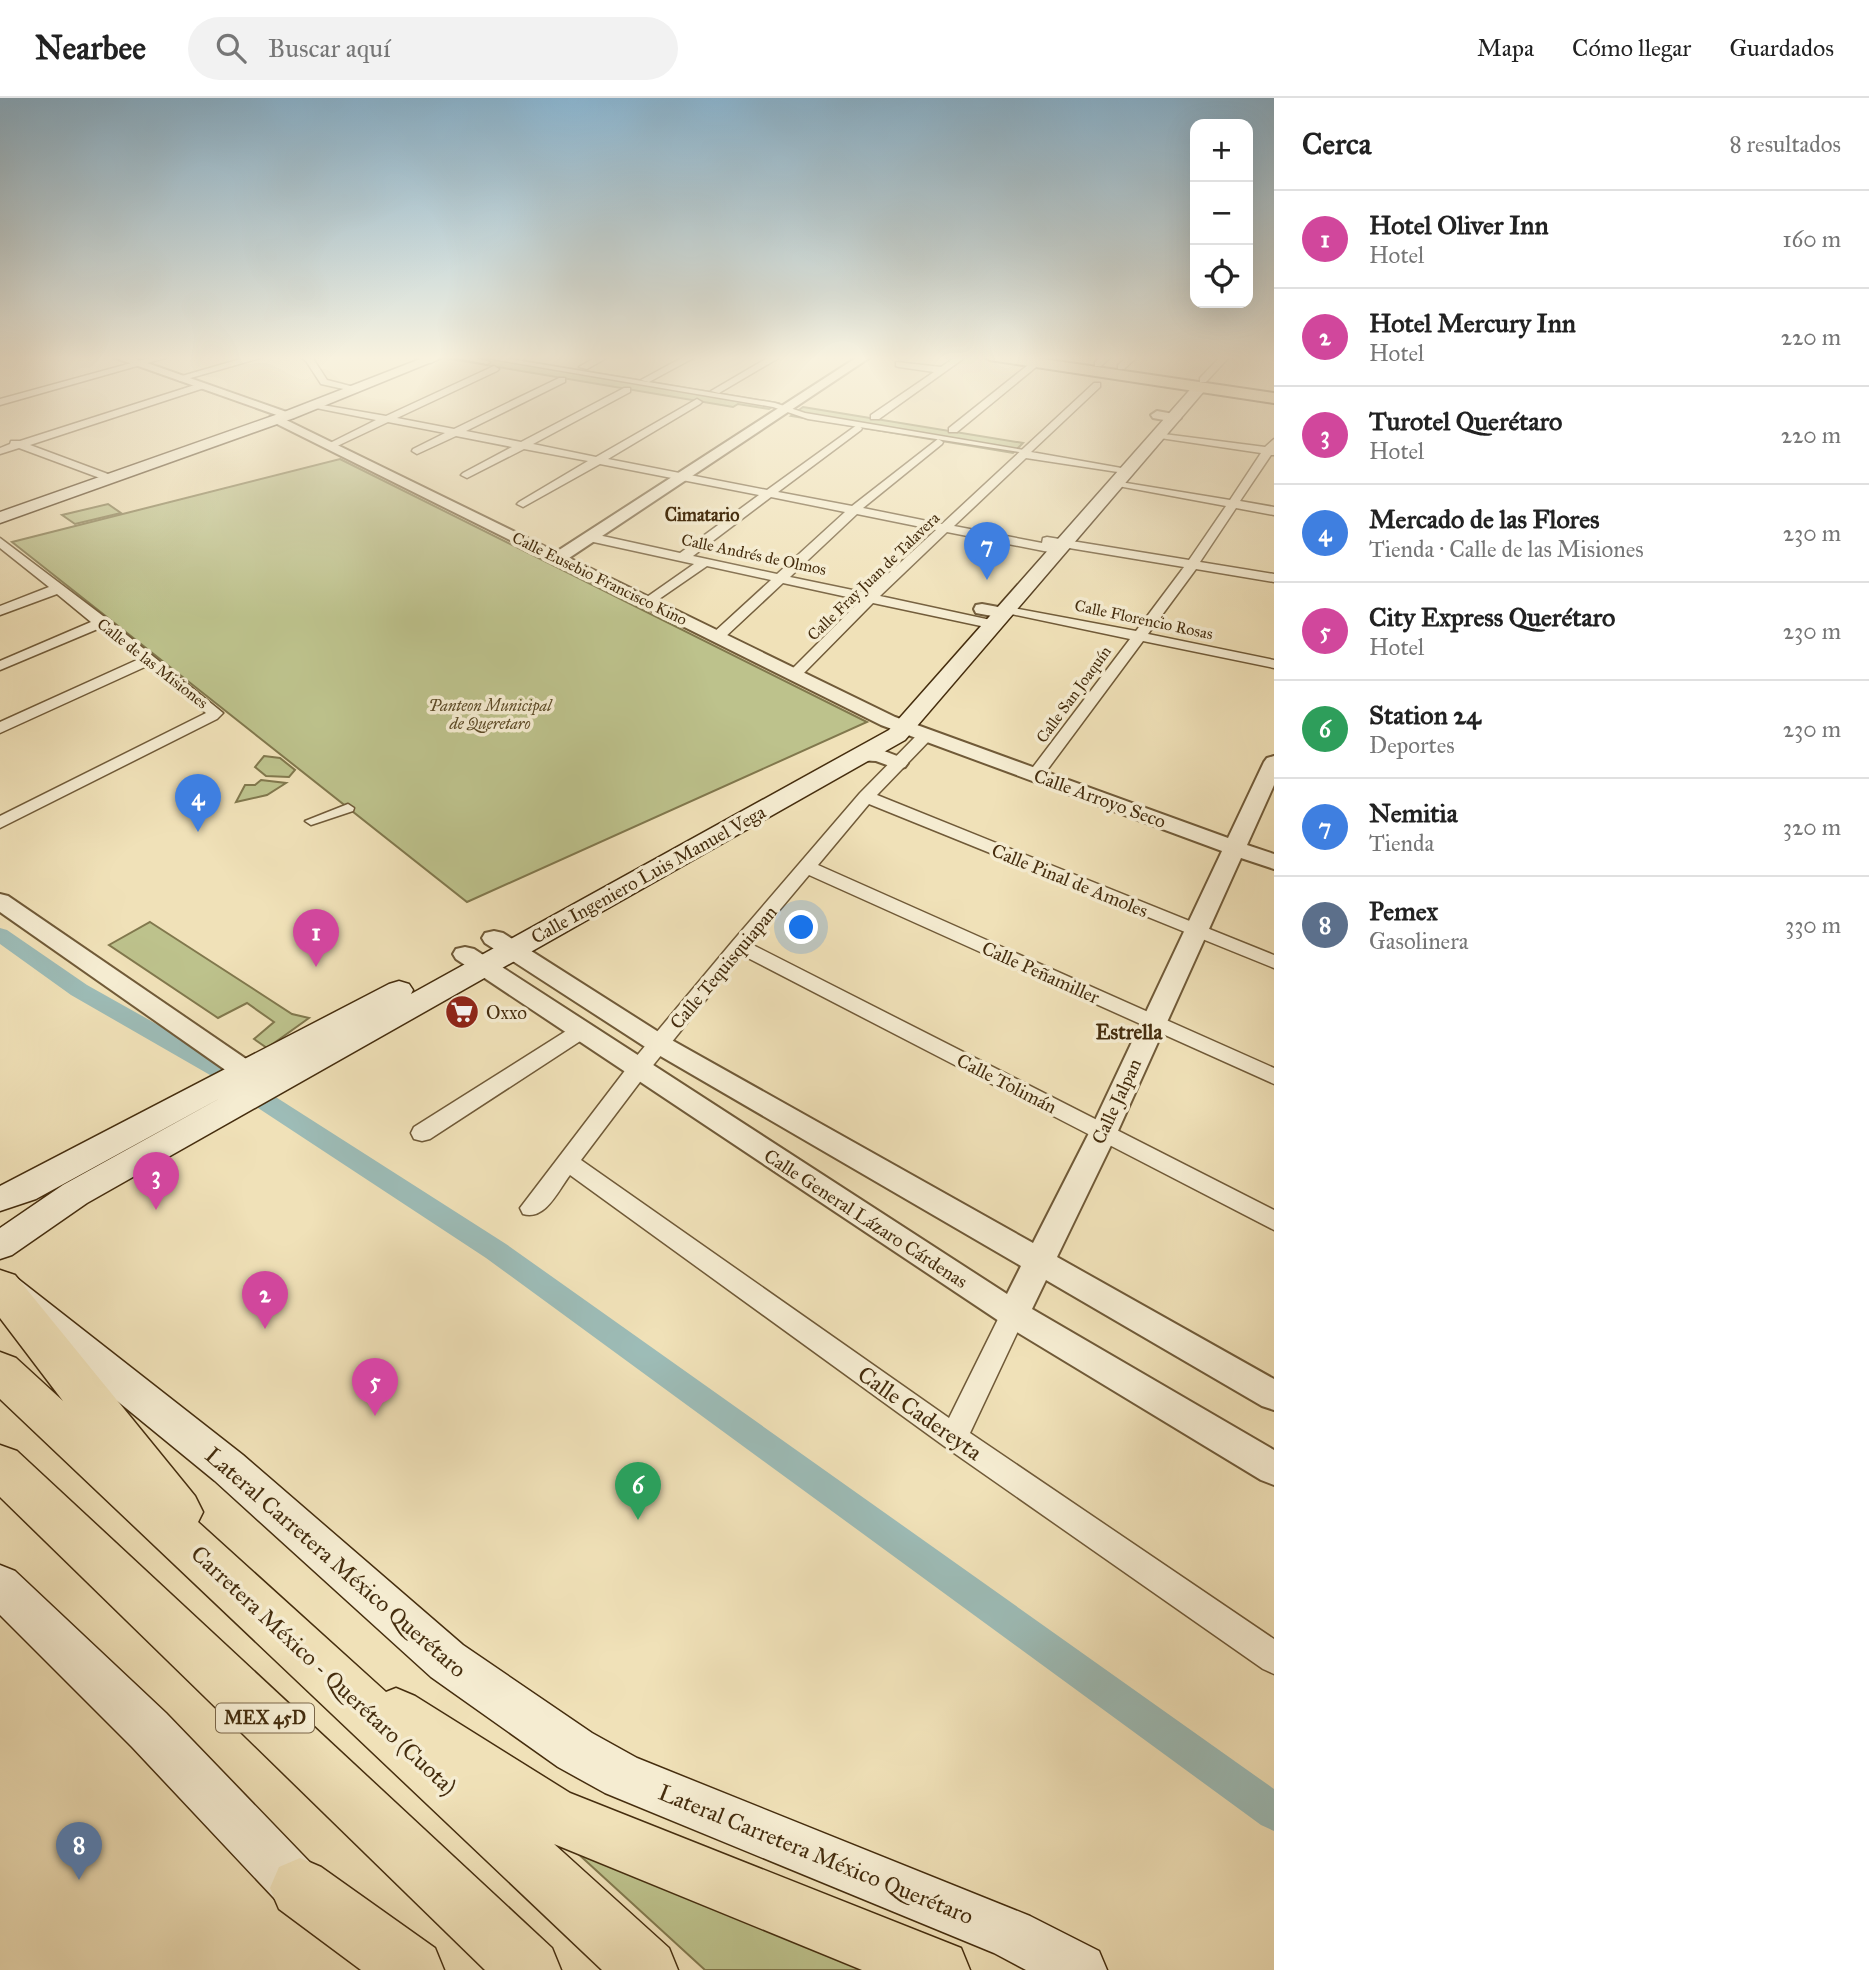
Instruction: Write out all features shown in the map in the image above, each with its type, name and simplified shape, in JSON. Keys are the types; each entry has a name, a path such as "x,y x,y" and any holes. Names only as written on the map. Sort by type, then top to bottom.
{"highway":[{"path":"0,1286 243,1594"},
{"name":"Carretera México - Querétaro (Cuota)","path":"0,1371 647,1970"},
{"name":"MEX 45D","path":"0,1466 530,1970"},
{"path":"318,1665 551,1814 939,1970"},
{"path":"300,1888 414,1970"}],"main road":[{"path":"0,518 209,443"},
{"name":"Calle Ingeniero Luis Manuel Vega","path":"488,952 862,756 906,729 992,615 1144,443"},
{"name":"Calle Ingeniero Luis Manuel Vega","path":"1122,470 1151,443"},
{"name":"Calle Ingeniero Luis Manuel Vega","path":"992,615 1054,545"},
{"name":"Calle Ingeniero Luis Manuel Vega","path":"0,1246 75,1194 258,1080 861,743 906,729"},
{"name":"Calle Ingeniero Luis Manuel Vega","path":"0,1199 258,1080"},
{"name":"Lateral Carretera México Querétaro","path":"0,1286 229,1468 447,1661 575,1750 622,1776 1012,1934 1080,1970"},
{"path":"0,1585 149,1730 300,1888 370,1970"}],"street":[{"path":"15,443 112,478"},
{"path":"0,451 24,443"},
{"name":"Calle Eusebio Francisco Kino","path":"325,443 906,729"},
{"path":"329,446 335,443"},
{"path":"417,451 433,443"},
{"path":"510,443 943,528 1194,563 1274,578"},
{"path":"467,475 529,443"},
{"path":"523,505 625,443"},
{"path":"558,558 731,443"},
{"path":"683,557 837,443"},
{"path":"718,636 853,510 933,443"},
{"path":"996,443 1122,470 1234,503 1274,510"},
{"name":"Calle Fray Juan de Talavera","path":"794,675 1030,443"},
{"path":"1227,443 1272,449"},
{"name":"Calle San Joaquín","path":"1036,774 1194,563 1272,449"},
{"name":"Calle Andrés de Olmos","path":"589,537 871,597 992,615"},
{"name":"Calle de las Misiones","path":"0,542 215,713 0,822"},
{"path":"0,563 18,556"},
{"path":"649,602 705,562"},
{"path":"0,611 59,588"},
{"name":"Calle Florencio Rosas","path":"992,615 1139,635 1274,664"},
{"path":"0,666 102,622"},
{"path":"0,728 149,660"},
{"name":"Calle Tequisquiapan","path":"533,1208 638,1069 739,946 898,763 906,729"},
{"name":"Calle Arroyo Seco","path":"906,729 1274,862"},
{"path":"862,756 879,755 898,763"},
{"name":"Calle Jalpan","path":"954,1437 1038,1260 1103,1132 1152,1022 1197,931 1233,846 1272,771"},
{"name":"Calle Pinal de Amoles","path":"866,797 1274,962"},
{"path":"311,821 348,808"},
{"name":"Calle Peñamiller","path":"807,867 1274,1077"},
{"path":"0,901 258,1080"},
{"name":"Calle Tolimán","path":"739,946 1274,1221"},
{"path":"488,952 659,1044 1274,1396"},
{"name":"Calle General Lázaro Cárdenas","path":"488,952 580,1031 1013,1314 1274,1469"},
{"path":"422,1133 580,1031"},
{"name":"Calle Cadereyta","path":"569,1163 954,1437 1274,1658"}],"green space":[{"path":"955,443 1023,443 1013,453"},
{"name":"Panteon Municipal de Queretaro","path":"340,459 867,722 467,902 12,542"},
{"path":"108,504 121,513 75,524 62,515"},
{"path":"264,756 280,758 295,770 289,777 266,776 255,767"},
{"path":"261,780 286,783 267,795 236,802 245,785 255,785"},
{"path":"150,922 292,1014 309,1018 267,1048 254,1039 274,1022 247,1003 218,1018 109,945"},
{"path":"563,1840 862,1970 705,1970"}],"waterway":[{"path":"0,934 79,990 225,1073"},
{"path":"263,1100 496,1251 1274,1812"}],"place":[{"name":"Nemitia","path":"987,580"},
{"name":"Mercado de las Flores","path":"198,832"},
{"name":"Hotel Oliver Inn","path":"316,967"},
{"name":"Oxxo","path":"462,1012"},
{"name":"Turotel Querétaro","path":"156,1210"},
{"name":"Hotel Mercury Inn","path":"265,1329"},
{"name":"City Express Querétaro","path":"375,1416"},
{"name":"Station 24","path":"638,1520"},
{"name":"Pemex","path":"79,1880"}],"district":[{"name":"Cimatario","path":"702,515"},
{"name":"Estrella","path":"1129,1032"}]}
